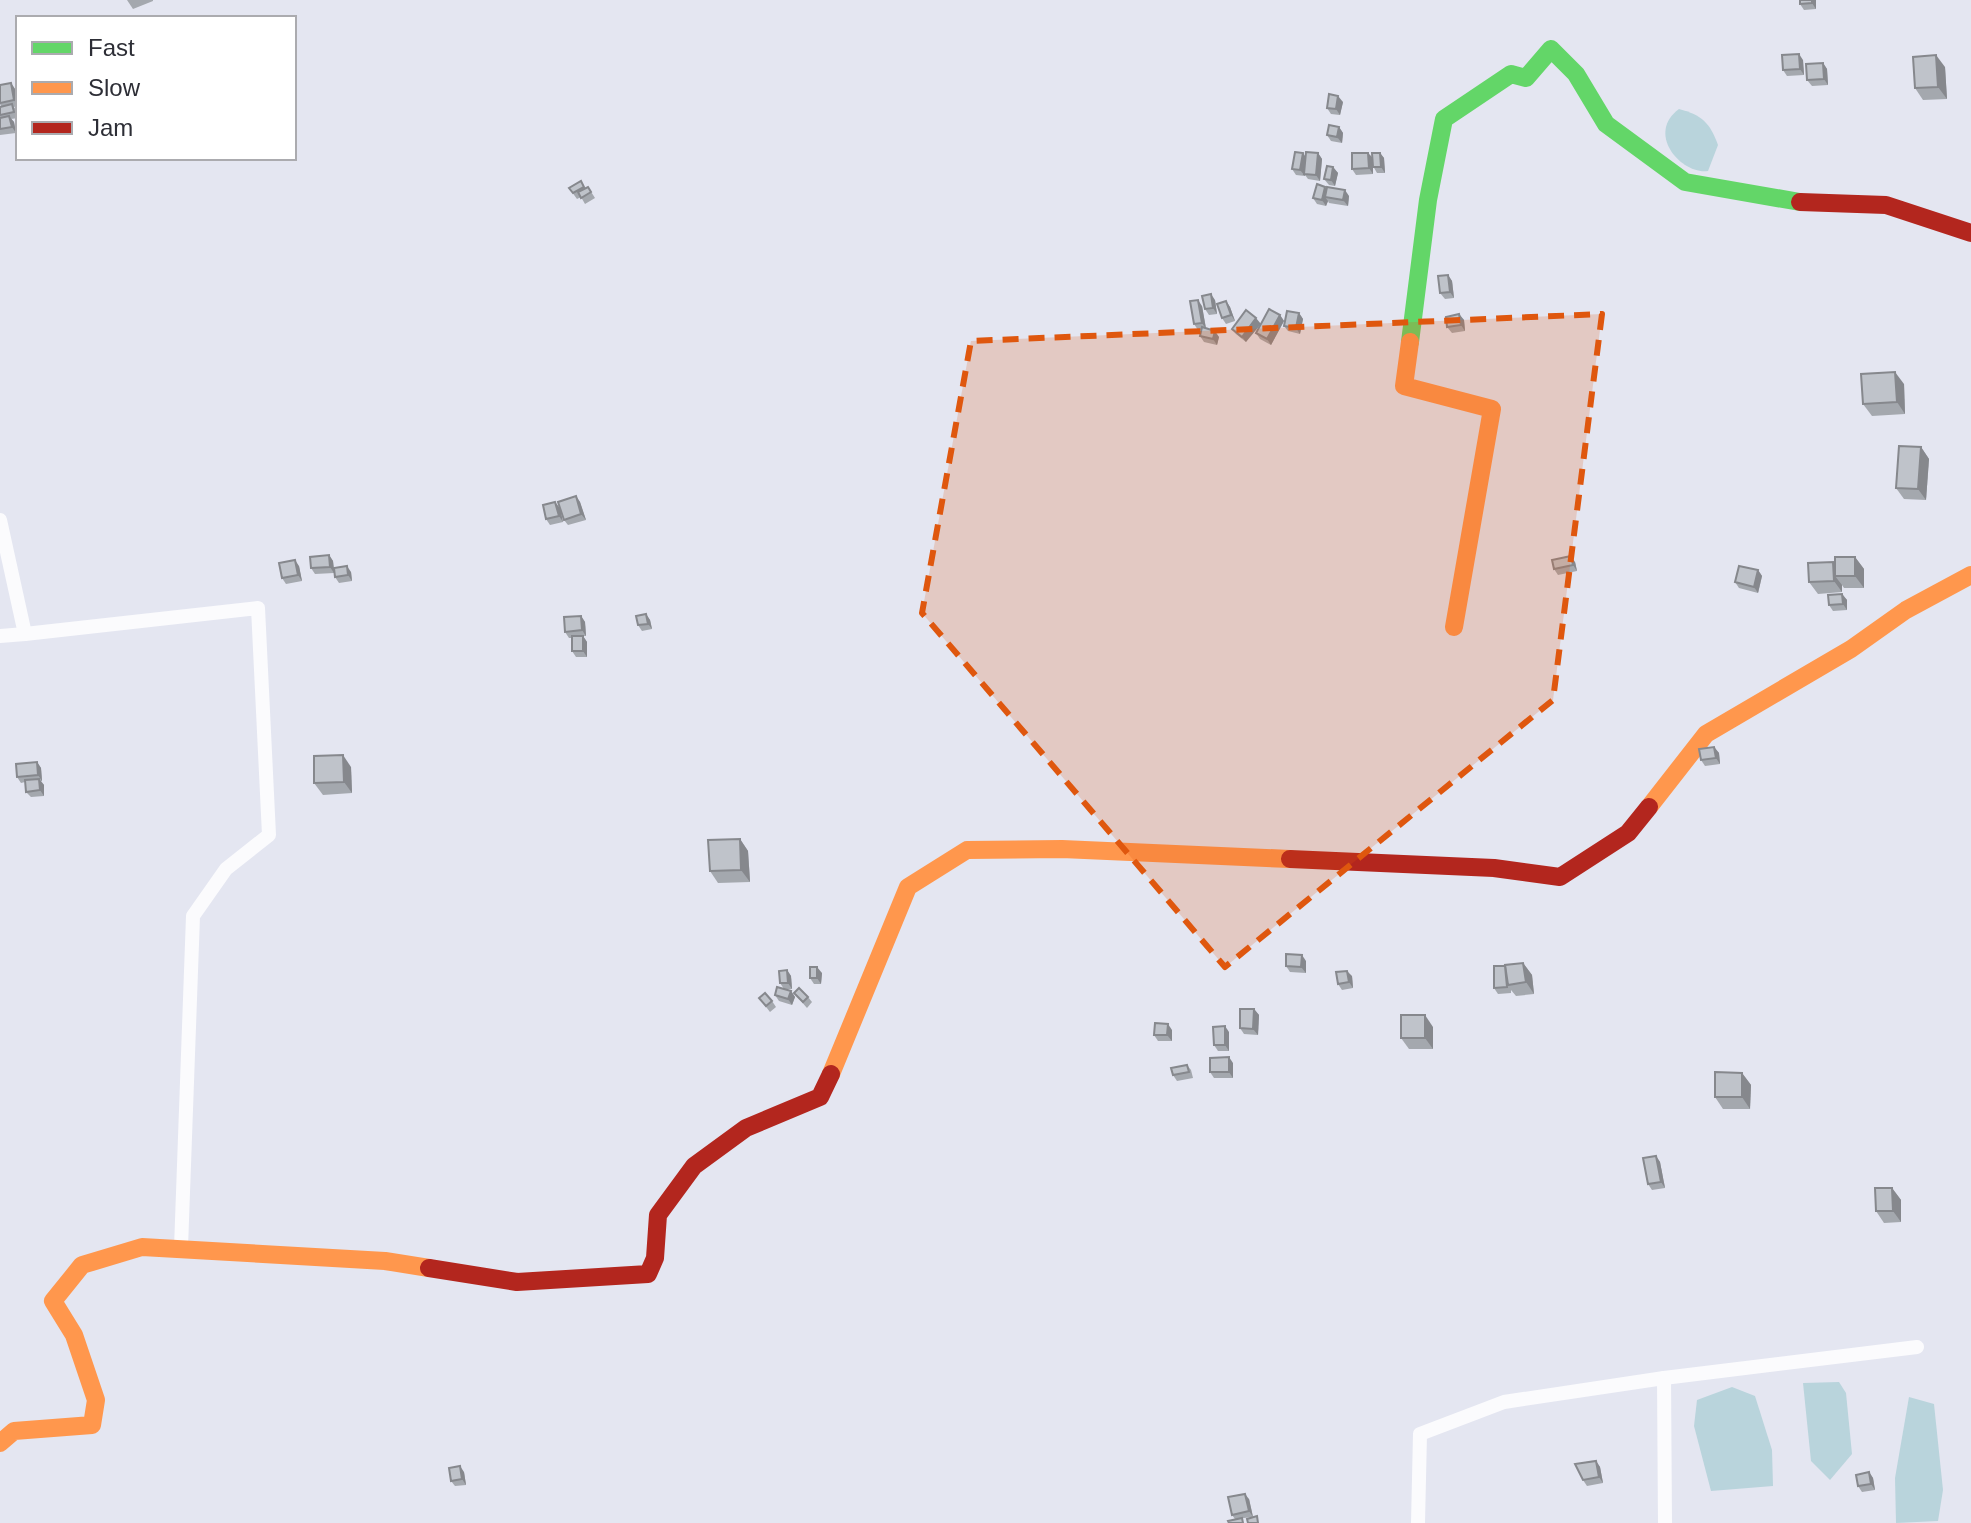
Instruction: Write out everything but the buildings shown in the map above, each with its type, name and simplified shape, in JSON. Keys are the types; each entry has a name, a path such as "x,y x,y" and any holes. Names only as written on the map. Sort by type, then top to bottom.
{"street":[{"path":"1454,627 1492,409 1404,386 1428,200 1444,119 1511,74 1526,78 1551,49 1576,74 1606,124 1649,159 1685,182 1796,202 1886,205 1971,233"},
{"path":"0,520 25,634"},
{"path":"0,1443 14,1431 92,1425 96,1400 74,1335 53,1301 82,1265 142,1247 385,1261 517,1282 648,1274 655,1258 658,1215 694,1166 746,1128 820,1097 846,1044 908,887 967,850 1062,849 1494,868 1560,877 1628,833 1706,734 1851,649 1906,610 1971,575"},
{"path":"0,636 258,608 269,835 226,869 193,916 181,1248"},
{"path":"1418,1523 1420,1434 1504,1402 1664,1378 1917,1347"},
{"path":"1664,1378 1665,1523"}],"highlighted area":[{"path":"1602,314 1553,700 1225,967 922,613 971,341"}],"water":[{"path":"1679,109 1704,121 1715,137 1718,145 1708,171 1698,171 1678,160 1666,141 1669,119"},
{"path":"1839,1382 1846,1393 1852,1454 1830,1480 1811,1461 1803,1383"},
{"path":"1732,1387 1755,1396 1772,1450 1773,1486 1711,1491 1694,1426 1697,1400"},
{"path":"1909,1397 1934,1404 1943,1490 1938,1521 1896,1523 1895,1478"}],"traffic: fast":[{"path":"1410,342 1428,200 1444,119 1511,74 1526,78 1551,49 1576,74 1606,124 1685,182 1800,202"}],"traffic: slow":[{"path":"1410,342 1404,386 1492,409 1454,627"},
{"path":"1649,807 1706,734 1851,649 1906,610 1971,575"},
{"path":"831,1074 908,887 967,850 1062,849 1290,859"},
{"path":"0,1443 14,1431 92,1425 96,1400 74,1335 53,1301 82,1265 142,1247 385,1261 429,1268"}],"traffic: jam":[{"path":"1800,202 1886,205 1971,233"},
{"path":"1290,859 1494,868 1560,877 1628,833 1649,807"},
{"path":"429,1268 517,1282 648,1274 655,1258 658,1215 694,1166 746,1128 820,1097 831,1074"}]}
